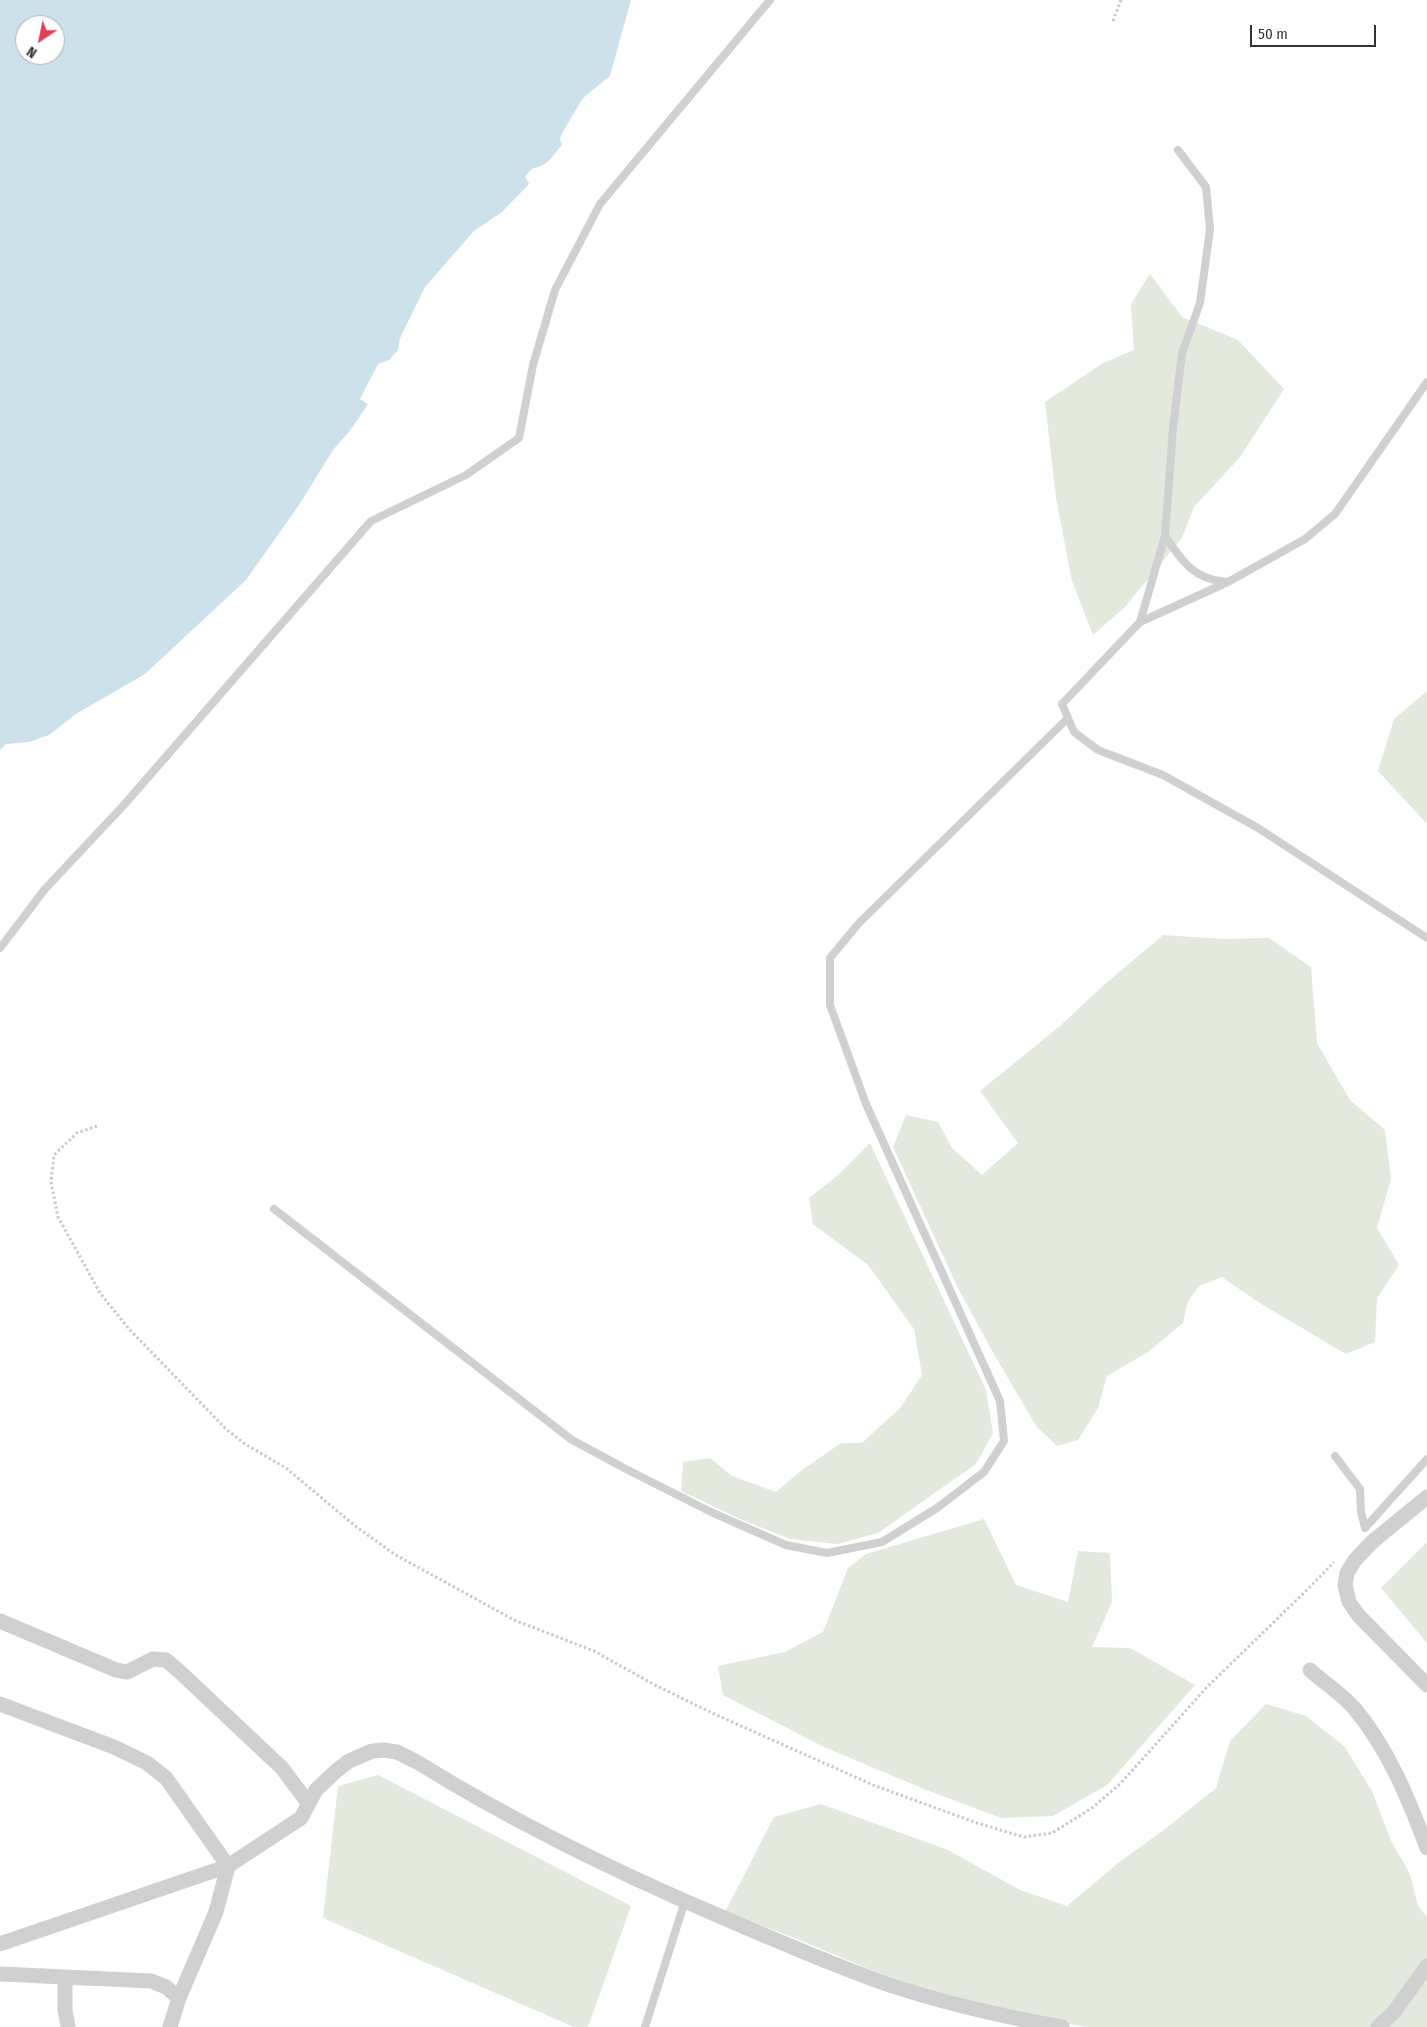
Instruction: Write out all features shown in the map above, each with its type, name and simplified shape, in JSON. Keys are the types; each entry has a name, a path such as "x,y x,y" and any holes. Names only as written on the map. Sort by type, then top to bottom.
{"street":[{"path":"1427,1497 1372,1542 1355,1560 1347,1573 1345,1585 1349,1602 1359,1616 1427,1685"},
{"path":"0,1621 116,1670 127,1672 153,1659 166,1660 282,1768 308,1803"},
{"path":"1310,1670 1353,1708 1374,1736 1411,1806 1427,1848"},
{"path":"0,1704 114,1747 147,1763 166,1778 228,1866 216,1912 179,1998 170,2027"},
{"path":"0,1944 228,1866 301,1818 316,1790 336,1771 349,1762 372,1751 383,1750 397,1752 417,1762 537,1830 685,1901 810,1955 880,1981 943,2001 1002,2016 1062,2027"},
{"path":"1378,2027 1394,2012 1427,1966"},
{"path":"0,1974 151,1982 166,1987 179,1998"},
{"path":"65,1978 65,2010 68,2027"}],"lane":[{"path":"0,948 45,889 123,806 371,521 466,475 520,438 533,365 555,290 600,204 770,0"},
{"path":"1140,622 1165,536 1173,428 1182,353 1200,303 1210,229 1206,187 1178,150"},
{"path":"1427,382 1335,514 1305,539 1228,582 1140,622 1062,704 1074,732 1098,750 1163,775 1258,828 1427,938"},
{"path":"1165,536 1191,570 1211,581 1228,582"},
{"path":"274,1208 572,1440 713,1513 786,1545 827,1553 882,1542 937,1508 984,1472 1004,1441 1000,1401 866,1104 830,1006 830,958 859,923 1068,718"},
{"path":"1335,1456 1360,1489 1361,1512 1365,1528 1427,1458"},
{"path":"645,2027 685,1901"}],"path":[{"path":"1113,21 1121,0"},
{"path":"97,1126 77,1133 54,1154 50,1182 58,1217 100,1293 129,1329 226,1429 245,1444 286,1468 354,1525 394,1554 514,1620 594,1651 653,1684 712,1713 873,1785 977,1823 1024,1837 1052,1833 1092,1808 1121,1783 1207,1686 1311,1586 1338,1557"}],"shaded area":[{"path":"1150,274 1182,317 1238,340 1284,389 1240,457 1194,507 1182,538 1124,608 1093,635 1072,581 1056,498 1045,402 1103,363 1134,350 1131,304"},
{"path":"1427,691 1427,824 1378,771 1394,719"},
{"path":"1163,935 1223,939 1269,938 1311,967 1317,1043 1350,1100 1385,1130 1391,1179 1377,1228 1399,1265 1377,1298 1375,1342 1346,1354 1258,1302 1222,1277 1199,1286 1188,1301 1183,1323 1148,1352 1107,1376 1098,1408 1078,1440 1057,1446 1036,1426 991,1349 958,1288 893,1147 906,1115 938,1122 952,1148 982,1175 1018,1143 980,1091 1060,1026 1105,984"},
{"path":"870,1143 986,1390 993,1433 976,1464 878,1533 838,1544 790,1539 740,1519 681,1491 683,1462 710,1458 732,1476 776,1492 802,1470 841,1443 862,1443 901,1407 922,1375 914,1329 868,1265 813,1224 809,1198 837,1176"},
{"path":"984,1519 1016,1585 1068,1602 1078,1551 1110,1553 1112,1602 1092,1647 1130,1648 1195,1685 1107,1785 1053,1816 1001,1818 924,1789 824,1747 723,1695 718,1666 785,1652 823,1632 848,1568 866,1554"},
{"path":"1427,1542 1427,1643 1381,1588"},
{"path":"1266,1704 1306,1716 1344,1746 1372,1791 1391,1841 1410,1874 1418,1906 1427,1917 1427,2027 1086,2027 987,2010 881,1974 792,1937 725,1912 774,1817 821,1804 948,1850 1020,1890 1067,1906 1118,1863 1165,1829 1216,1788 1230,1741"},
{"path":"378,1775 631,1906 588,2027 574,2027 323,1918 338,1786"}],"water":[{"path":"0,0 631,0 610,76 583,98 561,135 562,145 546,163 533,168 525,176 529,184 502,212 474,231 425,287 400,338 398,350 389,360 378,364 360,399 368,404 352,428 333,450 299,505 246,580 145,674 76,714 49,735 29,742 6,744 0,750"}]}
